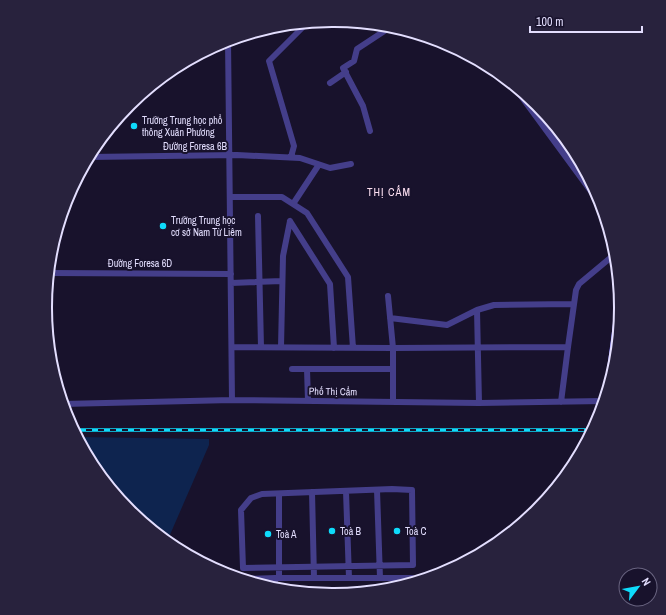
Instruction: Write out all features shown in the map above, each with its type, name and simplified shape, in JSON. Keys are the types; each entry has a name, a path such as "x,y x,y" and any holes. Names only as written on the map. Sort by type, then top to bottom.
{"street":[{"path":"291,157 294,146 270,61 301,29"},
{"path":"370,132 363,106 343,68 354,61 358,49 384,31"},
{"path":"228,47 232,400"},
{"path":"330,84 346,72"},
{"path":"534,113 582,177"},
{"name":"Đường Foresa 6B","path":"97,157 229,155 291,157 300,158 318,166"},
{"path":"293,204 318,166 330,168 351,164"},
{"path":"230,197 282,197 307,213 348,276 353,348"},
{"path":"258,216 261,347"},
{"path":"281,348 283,256 290,221 330,284 334,348"},
{"path":"561,402 573,304 579,284 609,259"},
{"name":"Đường Foresa 6D","path":"55,273 231,274"},
{"path":"231,282 282,281"},
{"path":"388,296 394,348 393,402"},
{"path":"390,318 447,325 477,310 494,305 573,304"},
{"path":"477,310 479,404"},
{"path":"232,347 568,347"},
{"path":"292,369 393,369"},
{"path":"307,369 308,401"},
{"name":"Phố Thị Cẩm","path":"69,404 232,400 479,404 597,402"},
{"path":"377,490 380,578"},
{"path":"377,490 412,490 413,565 243,568 241,510 251,498 262,494 377,490"},
{"path":"346,491 349,578"},
{"path":"312,492 314,578"},
{"path":"276,582 279,567 279,494"},
{"path":"262,578 380,578 400,580"}],"water":[{"path":"84,437 209,439 209,445 170,536 148,518 122,492 110,478"}],"railway":[{"path":"80,430 586,430"}],"place":[{"name":"Trường Trung học phổ thông Xuân Phương","path":"134,126"},
{"name":"Trường Trung học cơ sở Nam Từ Liêm","path":"163,226"},
{"name":"Toà B","path":"332,531"},
{"name":"Toà C","path":"397,531"},
{"name":"Toà A","path":"268,534"}],"district":[{"name":"THỊ CẤM","path":"389,192"}]}
